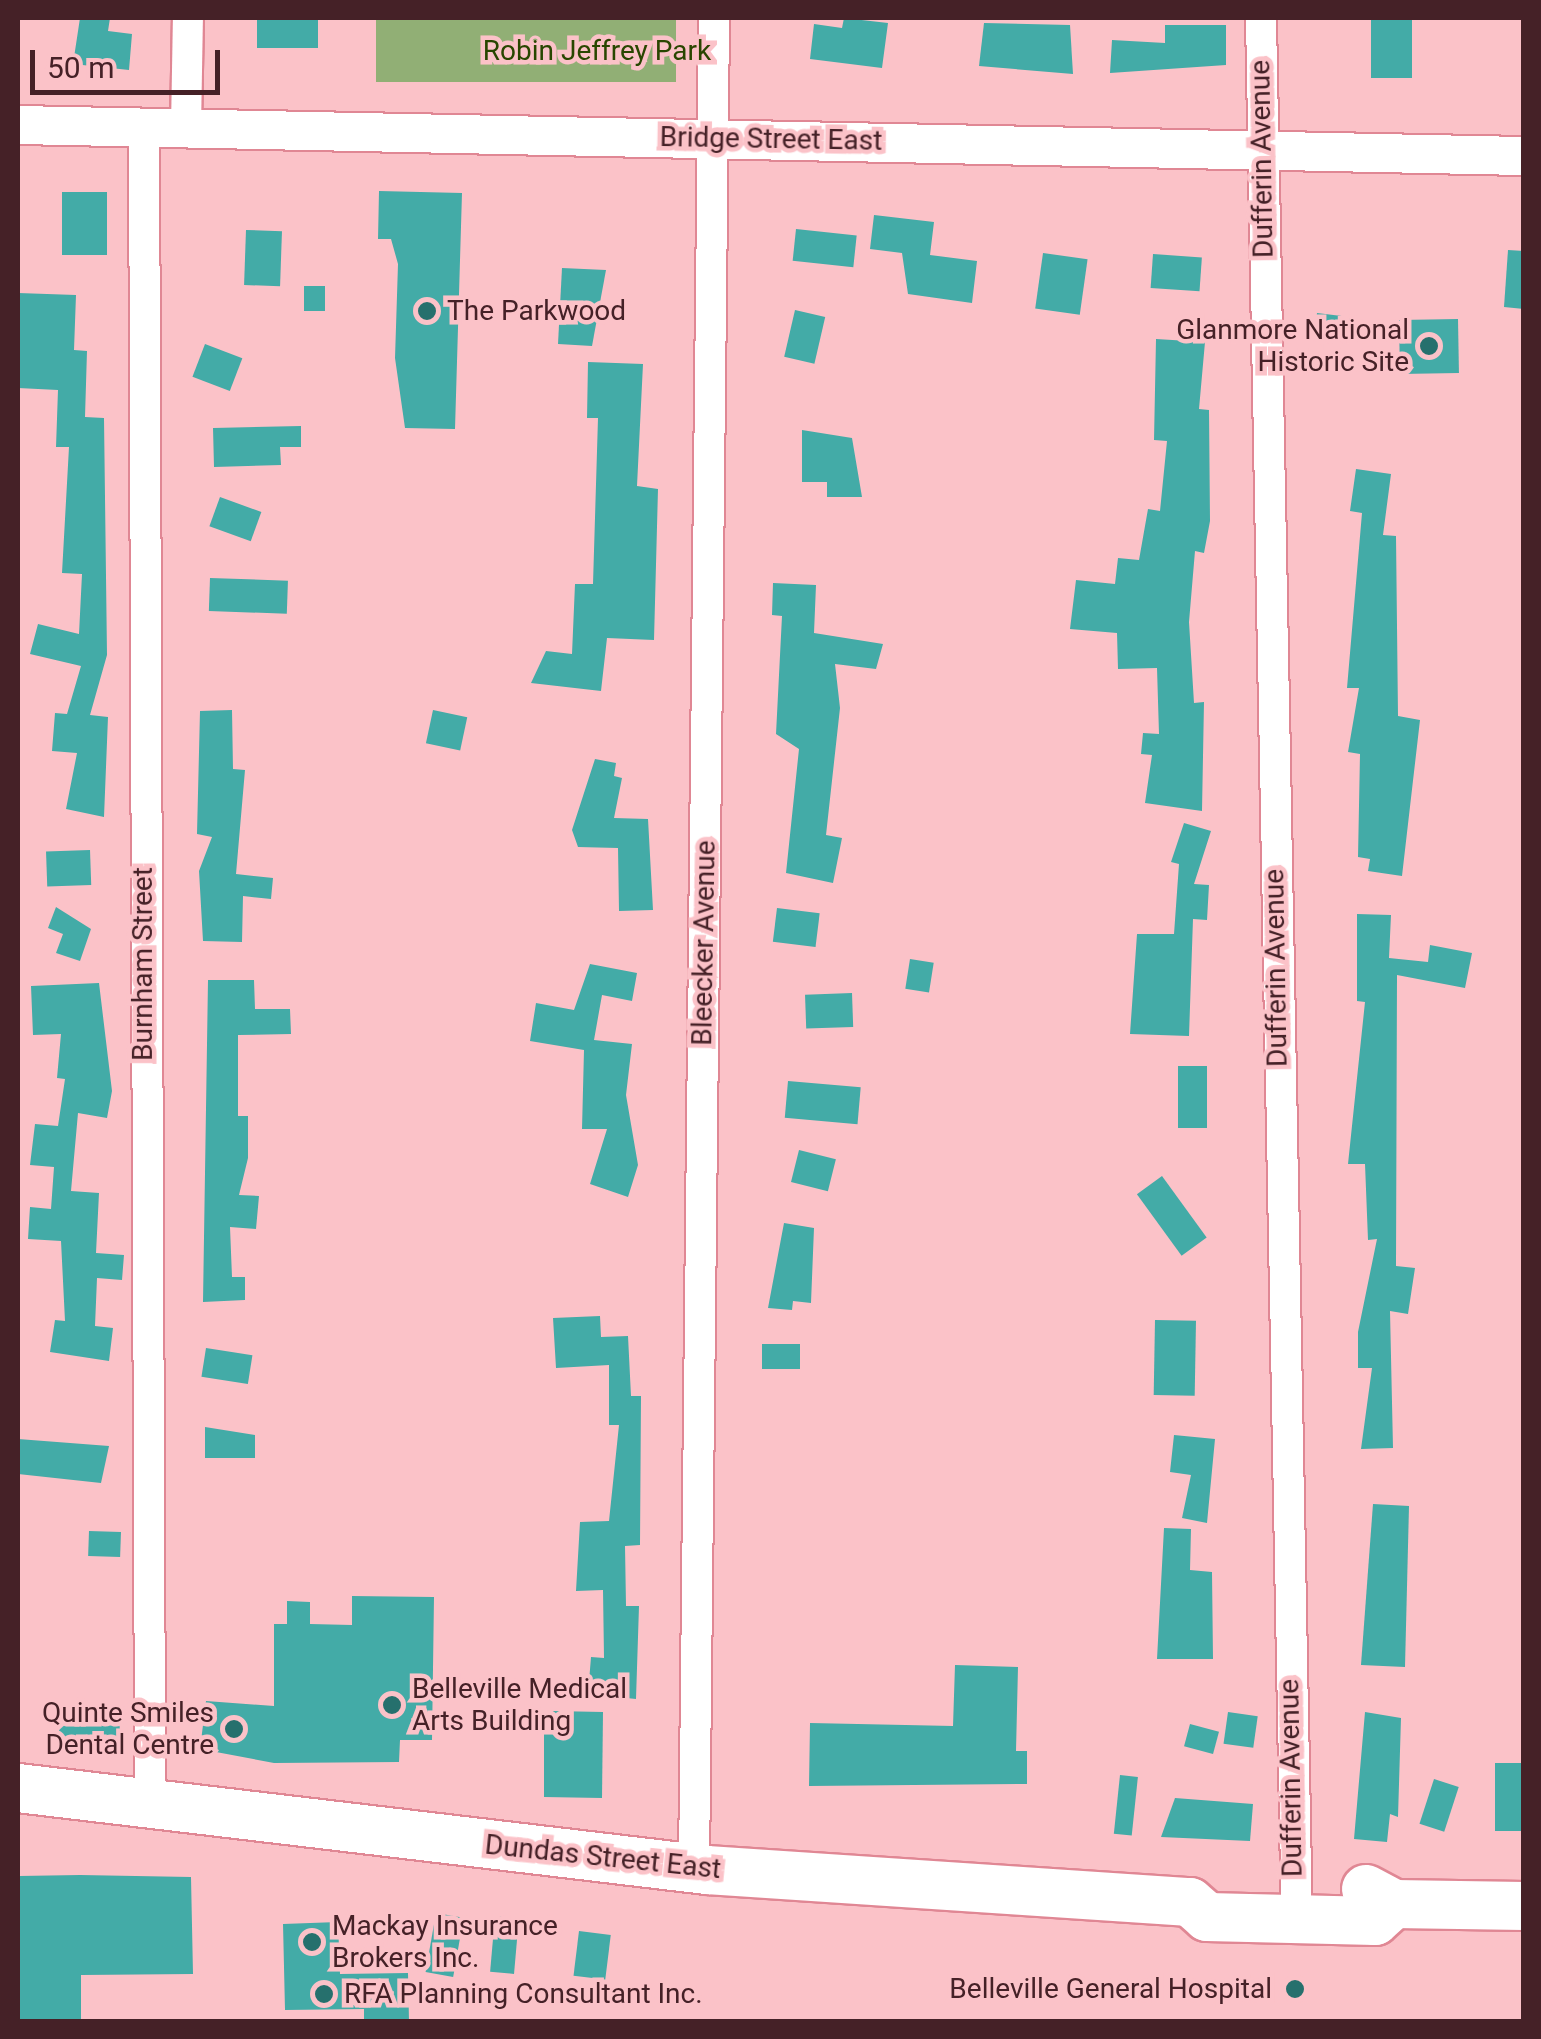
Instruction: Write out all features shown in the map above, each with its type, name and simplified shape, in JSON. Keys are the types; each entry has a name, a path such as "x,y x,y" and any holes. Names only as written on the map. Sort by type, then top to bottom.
{"main road":[{"name":"Dundas Street East","path":"18,1788 694,1868 1190,1902 1212,1884 1295,1903 1371,1890 1394,1904 1524,1906"}],"street":[{"path":"186,128 188,18"},
{"name":"Bleecker Avenue","path":"694,1868 714,18"},
{"name":"Dufferin Avenue","path":"1261,18 1295,1903"},
{"name":"Bridge Street East","path":"18,124 1524,156"},
{"name":"Burnham Street","path":"144,127 150,1802"}],"green space":[{"name":"Robin Jeffrey Park","path":"376,18 676,18 676,82 376,82"}],"building":[{"path":"80,18 110,18 108,31 132,34 129,70 73,64"},
{"path":"257,18 318,18 318,48 257,48"},
{"path":"844,18 888,23 882,68 810,59 814,24 842,28"},
{"path":"1371,18 1412,18 1412,78 1371,78"},
{"path":"984,23 1070,25 1073,74 979,66"},
{"path":"1165,25 1226,25 1226,65 1110,73 1112,40 1165,43"},
{"name":"The Parkwood","path":"379,191 462,193 455,429 405,428 395,358 398,264 391,239 378,239"},
{"path":"62,192 107,192 107,255 62,255"},
{"path":"874,215 934,222 930,255 977,261 972,303 908,294 902,253 870,249"},
{"path":"796,229 857,235 853,267 793,261"},
{"path":"246,230 282,231 280,286 244,285"},
{"path":"1508,250 1524,251 1524,309 1504,307"},
{"path":"1043,253 1088,259 1080,315 1035,308"},
{"path":"1153,254 1202,257 1200,291 1151,288"},
{"path":"562,268 606,270 592,346 558,344"},
{"path":"304,286 325,286 325,311 304,311"},
{"path":"18,293 76,295 74,350 87,351 85,417 104,418 107,655 90,715 108,717 104,817 66,809 77,753 52,751 55,713 67,714 81,666 30,654 38,624 79,634 82,574 62,573 69,447 56,447 58,390 18,388"},
{"path":"795,310 825,317 814,364 784,357"},
{"path":"1317,313 1350,317 1347,341 1314,337"},
{"name":"Glanmore National Historic Site","path":"1458,319 1459,373 1400,374 1399,320"},
{"path":"1156,339 1205,342 1199,409 1209,410 1210,521 1204,553 1195,551 1189,622 1194,703 1204,702 1202,811 1145,803 1152,755 1141,754 1143,733 1159,734 1157,668 1118,669 1117,633 1070,629 1076,580 1115,584 1118,558 1139,560 1148,509 1160,511 1167,441 1154,440"},
{"path":"205,344 242,358 230,391 192,377"},
{"path":"588,362 643,364 637,486 658,489 654,640 607,638 601,691 531,683 546,651 572,654 575,584 593,584 598,418 587,418"},
{"path":"301,426 301,447 280,447 281,465 214,467 213,428"},
{"path":"802,430 852,438 862,497 827,497 827,482 802,482"},
{"path":"1356,469 1391,474 1383,535 1396,536 1398,716 1420,720 1402,876 1368,871 1370,859 1358,857 1360,754 1348,752 1359,688 1347,688 1362,513 1350,511"},
{"path":"220,497 261,512 251,541 209,526"},
{"path":"210,578 288,581 287,614 209,611"},
{"path":"773,583 816,585 814,633 883,644 876,669 835,664 840,708 826,835 842,838 833,883 786,873 799,749 776,734 782,616 772,615"},
{"path":"232,710 233,769 245,770 236,874 273,878 271,899 243,896 242,942 203,941 199,871 212,837 197,834 200,711"},
{"path":"433,710 467,717 460,751 426,743"},
{"path":"595,759 616,763 614,776 622,778 614,818 648,819 653,910 619,911 618,848 578,847 572,830"},
{"path":"1184,823 1211,831 1194,884 1209,885 1207,920 1193,919 1189,1036 1130,1034 1137,934 1174,934 1179,864 1171,862"},
{"path":"90,850 91,885 47,887 46,852"},
{"path":"56,907 91,929 80,961 56,953 63,934 48,928"},
{"path":"777,908 820,913 816,947 773,942"},
{"path":"1357,914 1391,915 1389,958 1428,962 1430,945 1472,953 1465,988 1397,975 1396,1266 1415,1268 1408,1314 1390,1311 1393,1448 1361,1449 1372,1368 1358,1368 1358,1332 1377,1239 1368,1240 1365,1164 1348,1164 1365,1002 1357,1001"},
{"path":"910,959 934,963 929,992 905,989"},
{"path":"590,964 637,973 632,1001 602,995 594,1040 632,1044 626,1095 638,1165 628,1197 590,1184 607,1129 582,1129 584,1050 530,1041 536,1003 574,1010"},
{"path":"208,980 254,980 255,1009 290,1009 291,1034 238,1035 238,1116 248,1116 248,1158 239,1195 259,1196 256,1229 230,1227 232,1277 245,1277 245,1300 203,1302"},
{"path":"99,983 112,1091 107,1118 78,1113 71,1191 99,1193 96,1253 124,1255 122,1280 97,1278 95,1326 113,1328 109,1361 50,1352 55,1320 65,1321 61,1241 28,1239 30,1207 51,1209 54,1167 30,1165 35,1124 58,1126 65,1079 57,1078 61,1034 33,1035 31,986"},
{"path":"852,993 853,1027 806,1029 805,995"},
{"path":"1178,1066 1207,1066 1207,1128 1178,1128"},
{"path":"788,1081 861,1087 857,1124 785,1118"},
{"path":"799,1150 836,1159 828,1191 791,1182"},
{"path":"1162,1176 1207,1237 1182,1256 1137,1194"},
{"path":"784,1223 814,1228 811,1303 793,1301 792,1310 768,1308"},
{"path":"600,1316 601,1337 628,1336 631,1396 641,1396 640,1545 625,1546 626,1606 639,1606 636,1699 588,1694 591,1657 604,1658 603,1590 576,1591 580,1522 609,1521 619,1425 609,1425 609,1365 556,1368 553,1318"},
{"path":"1155,1320 1196,1321 1195,1396 1154,1395"},
{"path":"762,1344 800,1344 800,1369 762,1369"},
{"path":"206,1348 252,1355 248,1384 201,1377"},
{"path":"205,1427 255,1435 255,1458 205,1458"},
{"path":"1174,1435 1215,1439 1207,1523 1182,1518 1191,1475 1170,1472"},
{"path":"18,1439 109,1446 101,1483 18,1474"},
{"path":"1373,1504 1409,1506 1405,1667 1361,1665"},
{"path":"1164,1528 1191,1529 1190,1570 1212,1572 1213,1659 1157,1659"},
{"path":"89,1531 121,1532 120,1557 88,1556"},
{"path":"352,1596 434,1597 432,1740 400,1740 399,1762 274,1763 200,1749 206,1701 274,1706 274,1624 287,1624 287,1601 310,1602 310,1624 352,1625"},
{"path":"955,1665 1018,1667 1016,1751 1027,1751 1027,1784 809,1786 810,1723 953,1726"},
{"path":"553,1711 603,1712 602,1798 544,1797 544,1722"},
{"path":"1228,1712 1258,1716 1253,1748 1224,1744"},
{"path":"1365,1712 1401,1718 1398,1817 1390,1814 1387,1842 1354,1839"},
{"path":"119,1721 122,1750 57,1745 60,1723"},
{"path":"1190,1724 1219,1732 1213,1754 1184,1746"},
{"path":"1495,1763 1524,1763 1524,1831 1495,1831"},
{"path":"1120,1775 1138,1777 1132,1836 1114,1834"},
{"path":"1434,1779 1459,1787 1444,1832 1419,1824"},
{"path":"1175,1798 1253,1804 1250,1841 1161,1837"},
{"path":"19,1876 191,1877 193,1974 81,1975 81,2021 20,2021"},
{"path":"436,1913 464,1918 453,1977 426,1972"},
{"path":"495,1916 519,1918 514,1974 490,1972"},
{"path":"338,1922 340,1974 408,1973 409,2022 364,2022 364,2009 285,2010 283,1924"},
{"path":"579,1931 611,1935 605,1980 574,1976"}],"place":[{"name":"The Parkwood","path":"427,311"},
{"name":"Glanmore National Historic Site","path":"1429,346"},
{"name":"Belleville Medical Arts Building","path":"392,1705"},
{"name":"Quinte Smiles Dental Centre","path":"234,1729"},
{"name":"Mackay Insurance Brokers Inc.","path":"312,1942"},
{"name":"Belleville General Hospital","path":"1295,1989"},
{"name":"RFA Planning Consultant Inc.","path":"324,1994"}]}
